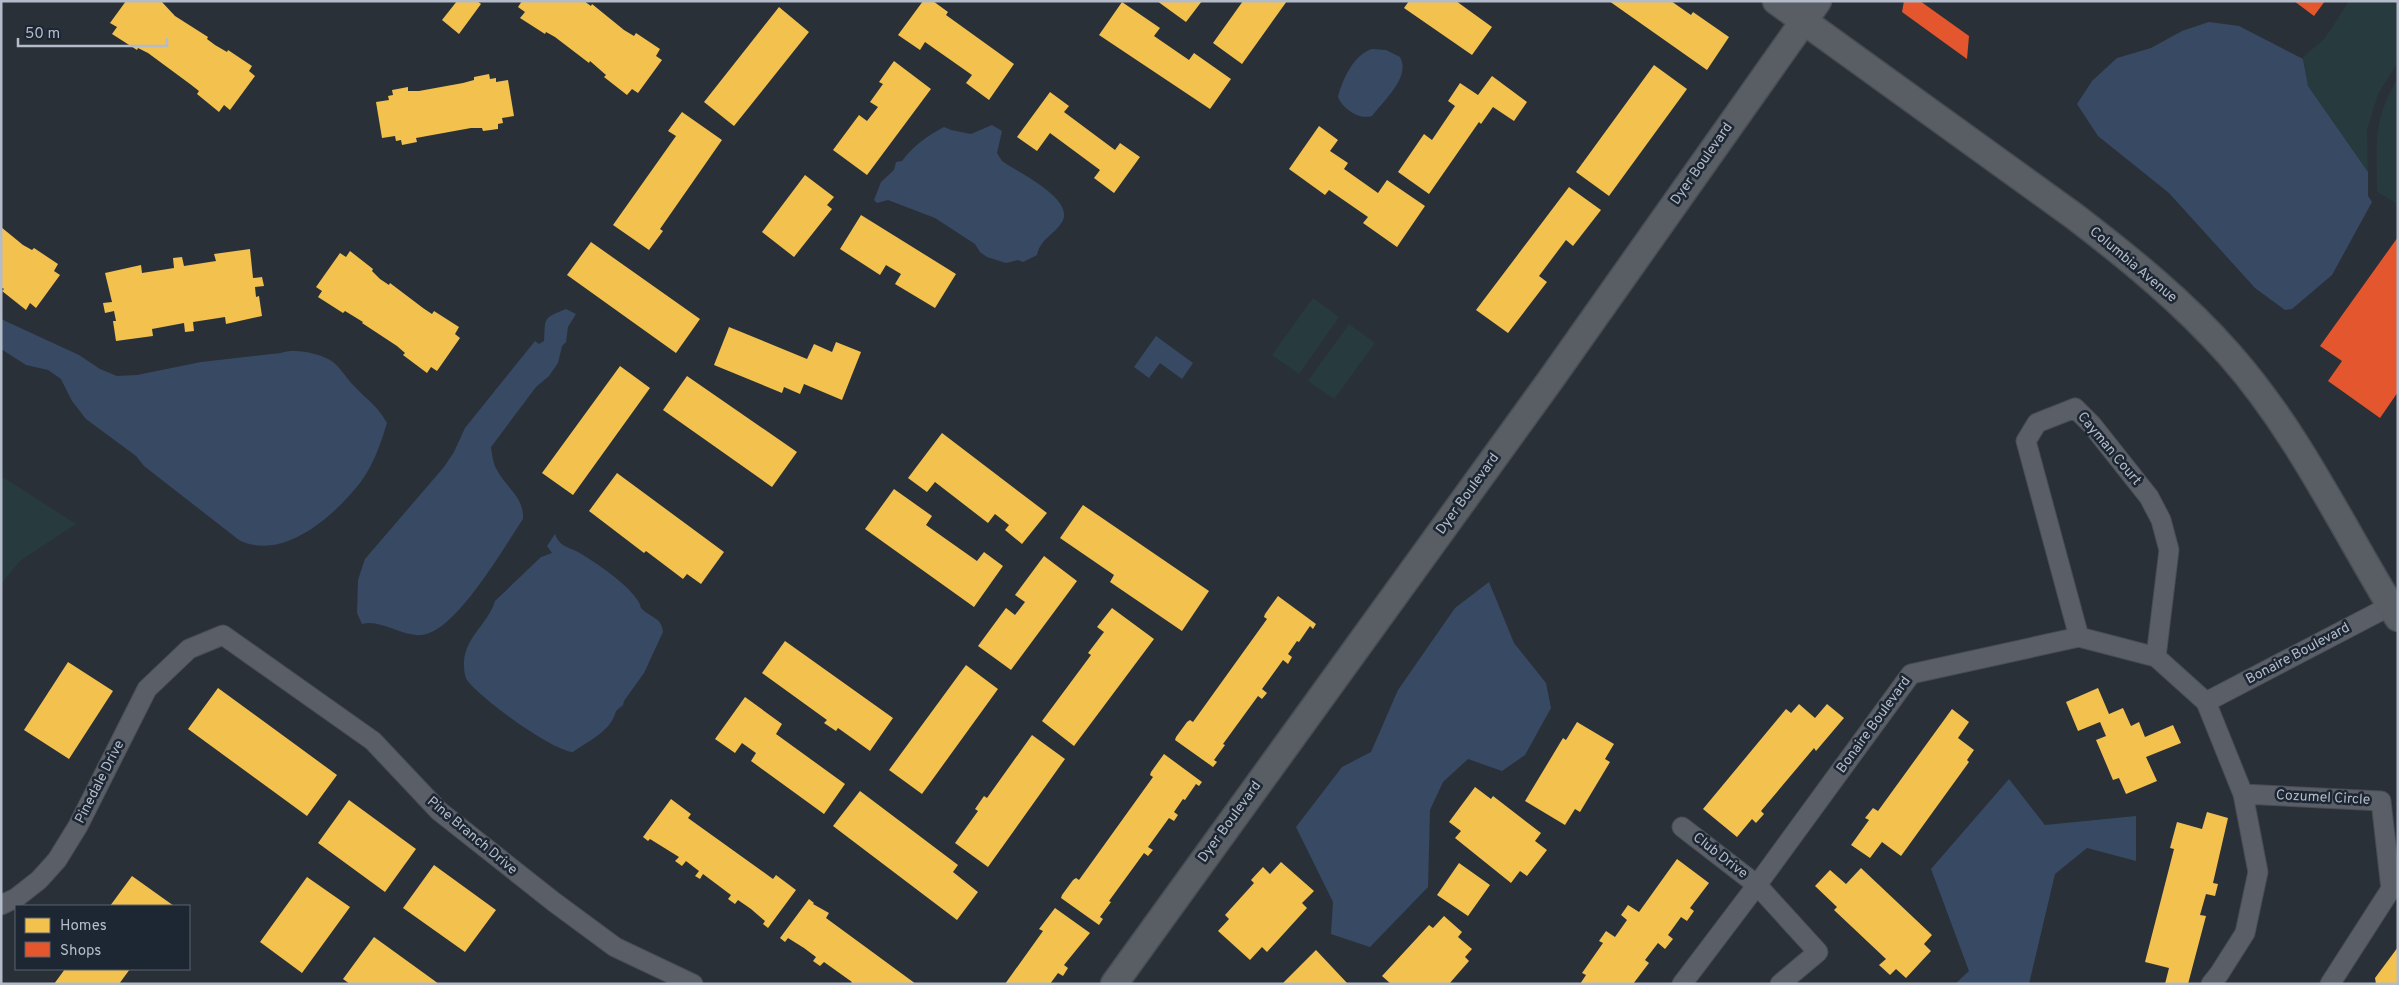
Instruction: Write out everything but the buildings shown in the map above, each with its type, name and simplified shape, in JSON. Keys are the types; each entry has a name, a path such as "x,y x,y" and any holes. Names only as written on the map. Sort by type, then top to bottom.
{"main road":[{"name":"Columbia Avenue","path":"1776,1 1811,11 2116,248 2192,315 2229,354 2286,430 2322,486 2394,612"},
{"name":"Dyer Boulevard","path":"1114,984 1549,382 1811,11"}],"street":[{"name":"Cayman Court","path":"2079,637 2026,441 2037,423 2075,408 2092,425 2149,497 2162,520 2169,550 2156,657"},
{"name":"Bonaire Boulevard","path":"2206,702 2394,612"},
{"name":"Pine Branch Drive","path":"189,649 223,635 373,741 439,811 599,936 615,947 693,984"},
{"name":"Bonaire Boulevard","path":"1682,984 1757,885 1911,674 2079,637 2156,657 2206,702 2243,794 2258,872 2245,932 2211,984"},
{"name":"Pinedale Drive","path":"1,905 16,898 39,880 57,860 78,826 146,689 189,649"},
{"name":"Cozumel Circle","path":"2243,794 2381,800 2391,889 2330,984"},
{"name":"Club Drive","path":"1682,827 1757,885 1818,952 1780,984"}],"green space":[{"path":"2349,1 2398,1 2398,62 2378,94 2367,130 2368,172 2308,86 2303,57 2325,38"},
{"path":"2398,78 2398,204 2377,192 2377,147 2380,120"},
{"path":"1313,298 1339,317 1299,374 1272,355"},
{"path":"1349,324 1375,343 1334,399 1308,381"},
{"path":"1,476 76,524 21,560 1,584"}],"water":[{"path":"2209,22 2239,26 2303,59 2308,86 2368,172 2368,196 2372,202 2332,275 2292,309 2285,310 2255,288 2169,193 2098,136 2077,104 2092,81 2117,58 2151,48 2182,31"},
{"path":"1372,49 1386,50 1400,57 1402,72 1389,96 1372,116 1367,117 1352,113 1338,97 1349,69 1359,57"},
{"path":"992,125 1002,131 997,153 1002,161 1053,195 1061,204 1064,213 1059,227 1044,241 1037,255 1023,262 1018,260 1006,263 987,257 980,252 975,244 935,218 888,200 877,203 874,200 881,182 894,170 896,162 902,161 916,146 932,134 944,127 971,134"},
{"path":"566,309 576,314 568,327 566,342 562,346 558,363 549,376 536,387 491,447 496,468 518,498 523,511 523,519 504,549 464,604 449,620 435,630 422,635 414,635 377,624 362,624 357,613 358,580 365,559 444,467 454,452 465,428 535,341 539,344 544,341 546,320"},
{"path":"1,319 79,355 100,369 117,376 137,375 201,362 292,351 313,353 325,357 336,365 376,407 387,423 369,469 360,483 336,509 306,532 290,540 273,545 256,545 239,540 144,466 136,456 86,419 72,401 61,379 48,370 26,365 1,349"},
{"path":"1156,336 1193,363 1182,379 1160,363 1149,378 1134,367"},
{"path":"555,534 561,544 593,561 627,588 639,602 641,608 658,620 663,632 644,673 623,705 616,711 610,724 605,730 573,752 549,743 501,711 467,680 464,668 469,644 492,609 495,601 541,557 552,553 547,546"},
{"path":"1489,582 1514,643 1546,683 1551,708 1525,755 1502,771 1468,759 1443,782 1430,810 1428,887 1370,947 1331,934 1333,902 1296,827 1342,767 1371,752 1398,690 1455,608"},
{"path":"2009,779 2045,825 2136,816 2136,861 2087,848 2055,874 2029,984 1955,984 1969,971 1931,869"}]}
